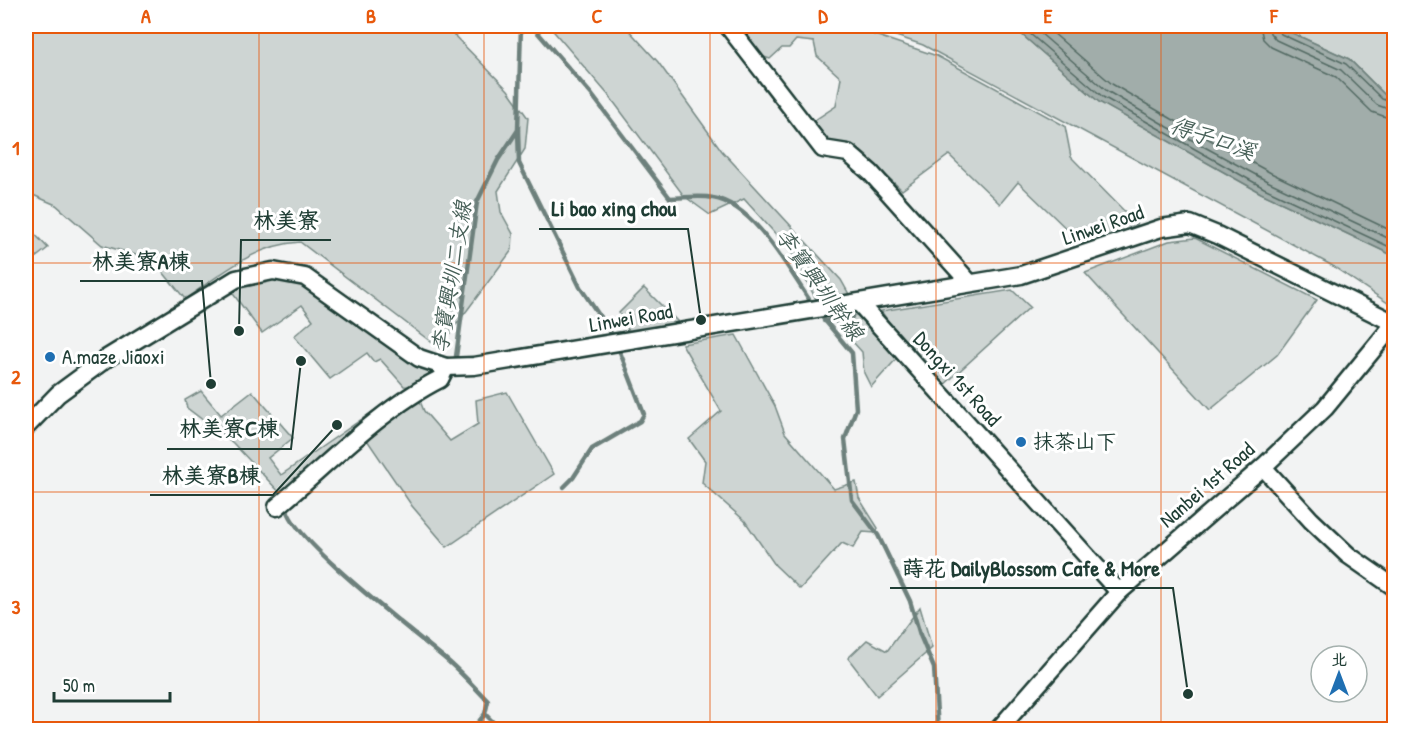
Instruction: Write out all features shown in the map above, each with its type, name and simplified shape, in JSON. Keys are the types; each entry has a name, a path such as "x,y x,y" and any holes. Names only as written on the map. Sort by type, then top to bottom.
{"street":[{"path":"728,26 823,149 848,153 871,173 969,282"},
{"name":"Linwei Road","path":"26,427 58,394 107,358 236,279 273,271 305,277 419,358 446,367 474,366 1021,275 1161,228 1190,224 1217,235 1394,323"},
{"name":"Dongxi 1st Road","path":"859,303 1119,592"},
{"name":"Nanbei 1st Road","path":"998,729 1119,592 1263,467 1325,408 1394,323"},
{"path":"277,507 421,389 440,380 446,367"},
{"path":"1263,467 1311,520 1348,555 1395,587"}],"shaded area":[{"path":"26,26 445,26 508,90 528,118 525,149 498,191 501,212 513,234 512,250 439,348 300,242 268,248 239,262 185,299 153,260 102,245 56,205 26,192"},
{"path":"549,26 625,26 658,62 722,151 841,280 850,296 827,301 816,299 790,250 744,199 710,215 684,196 610,97"},
{"path":"737,26 848,26 937,56 1065,126 1071,157 1137,224 1104,242 1091,233 1076,238 1018,182 1000,204 949,155 902,190 865,156 845,144 825,143 812,122 836,106 841,78 817,56 814,42 796,40 789,48 782,48 770,59 761,56"},
{"path":"866,26 1012,26 1099,102 1261,193 1394,256 1394,307 1331,265 923,45"},
{"path":"1277,26 1394,26 1394,98 1385,95 1349,59"},
{"path":"26,225 48,248 26,265"},
{"path":"1195,238 1317,300 1277,355 1210,410 1085,273 1169,241"},
{"path":"276,276 305,280 433,370 421,383 404,386 380,359 374,362 367,353 330,379 294,336 313,320 302,305 262,333 231,291 249,282"},
{"path":"644,288 680,326 635,334 628,330 619,313"},
{"path":"1012,290 1030,307 943,386 908,350 881,311"},
{"path":"864,313 900,355 871,387 864,373 862,352 833,320"},
{"path":"736,335 775,406 785,433 834,489 856,482 859,498 878,528 876,533 863,532 853,548 842,543 800,589 775,565 745,521 702,483 705,461 689,439 721,411 682,344"},
{"path":"201,391 221,415 252,391 293,438 268,458 281,475 388,401 392,406 284,497 233,443 187,408 185,400"},
{"path":"507,392 554,474 447,547 412,506 365,437 418,396 424,411 450,441 478,424 476,400"},
{"path":"920,607 932,648 877,696 848,658 867,640 887,651"}],"water":[{"name":"得子口溪","path":"1012,26 1277,26 1349,59 1385,95 1394,98 1394,256 1261,193 1099,102"}],"waterway":[{"name":"李寶興圳二支線","path":"455,364 477,202 498,160 518,130 521,26"},
{"name":"李寶興圳幹線","path":"532,26 592,95 670,198 713,198 729,203 744,213 783,259 813,305"},
{"path":"518,130 519,163 580,287 615,339"},
{"name":"李寶興圳幹線","path":"818,312 852,353 856,409 845,439 852,500 878,535 910,601 920,635 934,668 938,730"},
{"path":"824,321 852,317"},
{"path":"564,487 573,478 592,449 640,421 644,414 618,347"},
{"name":"李寶興圳二支線","path":"287,505 292,519 329,561 449,662 488,701 485,714 472,730"},
{"path":"485,714 501,730"}],"place":[{"name":"Li bao xing chou","path":"701,320"},
{"name":"林美寮","path":"239,331"},
{"name":"A.maze Jiaoxi","path":"50,357"},
{"name":"林美寮C棟","path":"301,361"},
{"name":"林美寮A棟","path":"211,384"},
{"name":"林美寮B棟","path":"337,425"},
{"name":"抹茶山下","path":"1021,442"},
{"name":"蒔花 DailyBlossom Cafe & More","path":"1188,694"}]}
